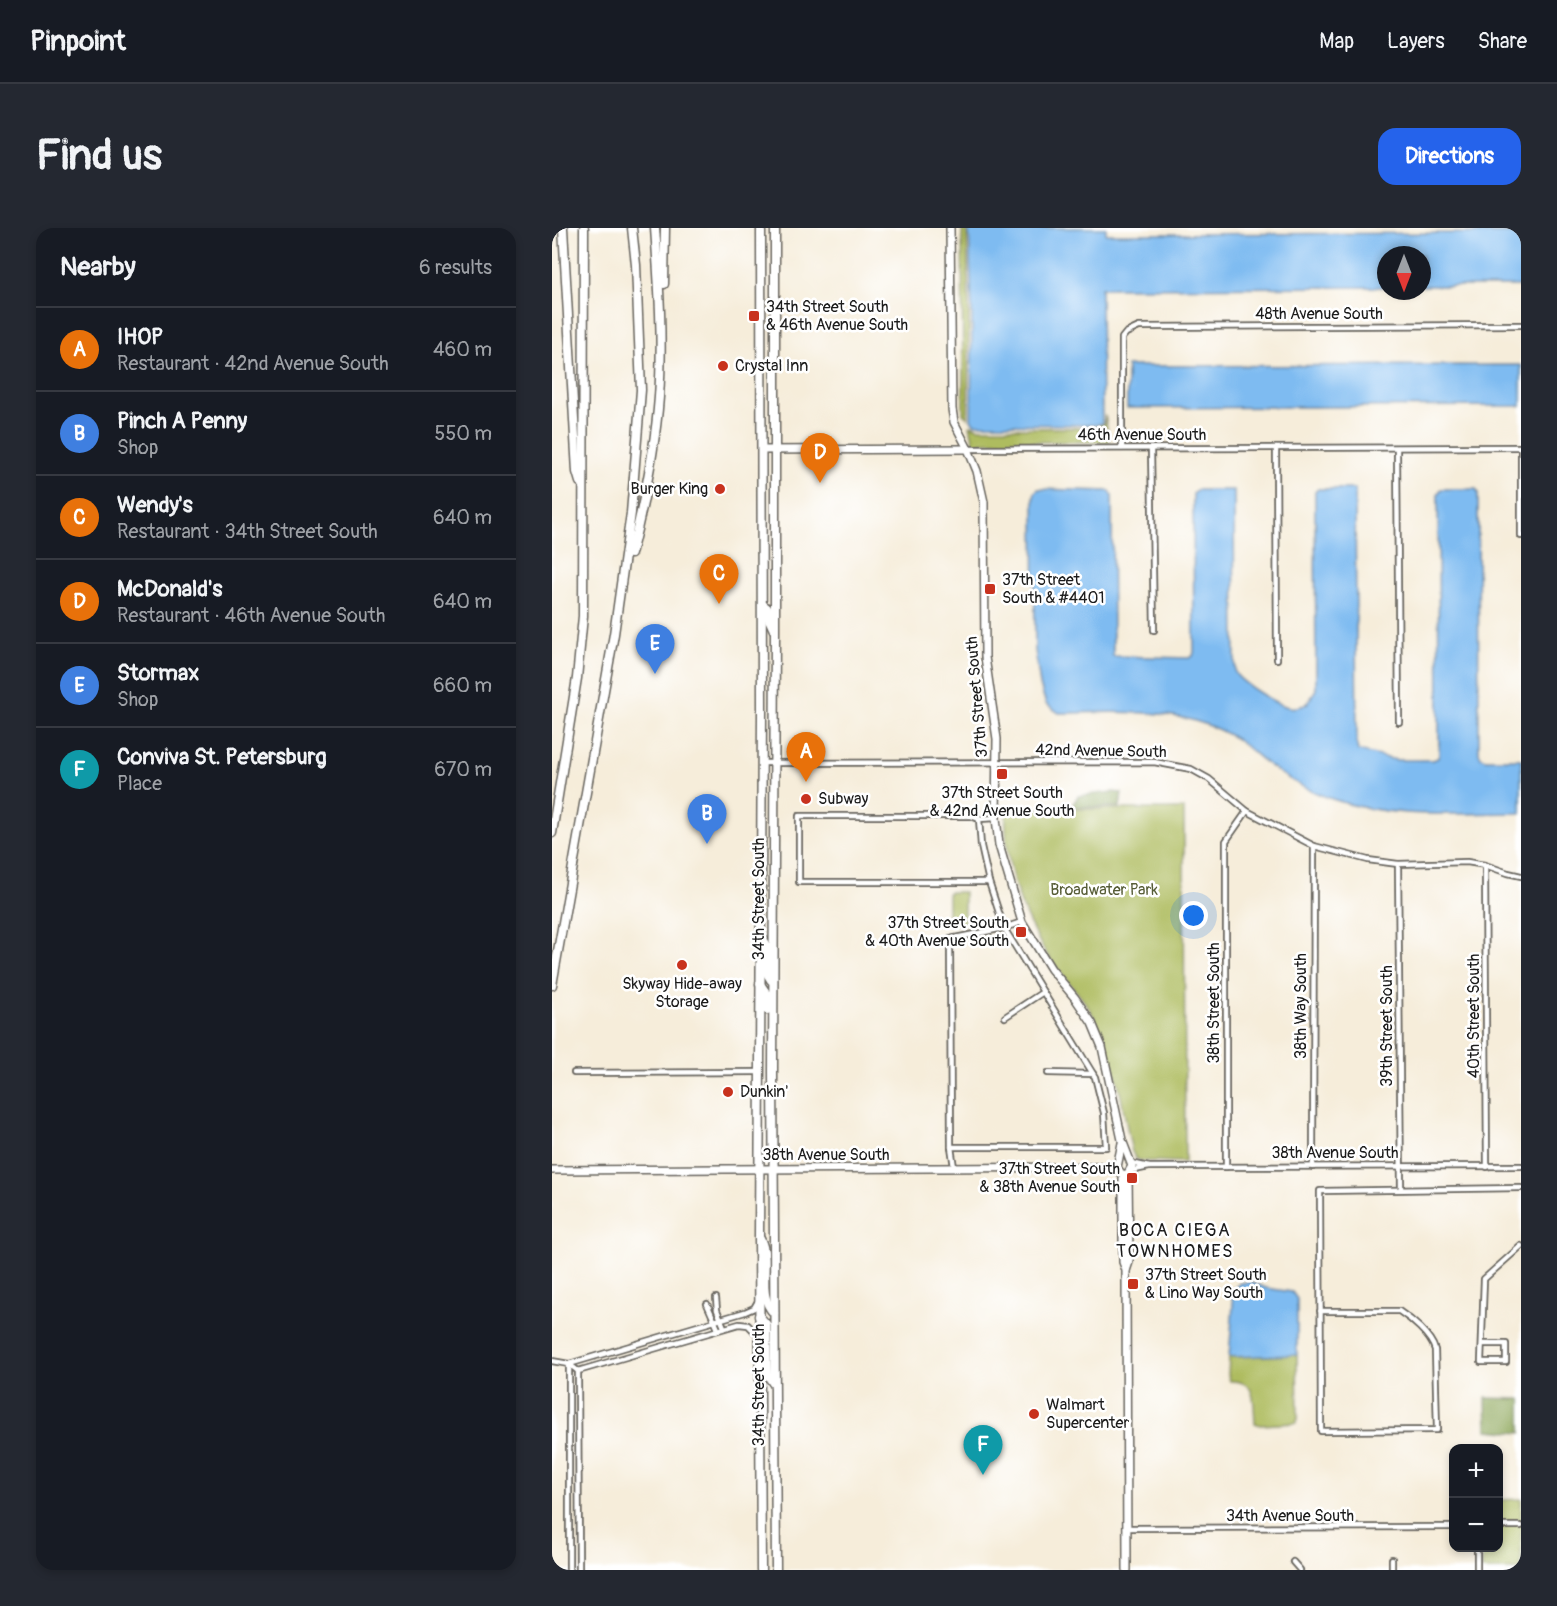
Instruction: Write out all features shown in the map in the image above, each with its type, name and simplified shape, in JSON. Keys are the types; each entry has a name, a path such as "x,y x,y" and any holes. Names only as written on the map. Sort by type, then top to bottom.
{"highway":[{"path":"563,228 577,472 583,494"},
{"path":"552,833 577,678 583,616 584,228"},
{"path":"552,985 630,524 641,390 636,265 632,228"},
{"path":"655,228 661,315"},
{"path":"619,598 645,496 658,409 665,228"},
{"name":"34th Street South","path":"761,228 762,763 759,1072 761,1570"},
{"name":"34th Street South","path":"775,228 773,1168 776,1570"},
{"path":"762,575 767,586 768,600 775,604"},
{"path":"762,605 767,608 775,632"},
{"path":"760,932 767,946 768,975 773,983"},
{"path":"760,984 767,994 767,1015 773,1030"},
{"path":"759,1236 765,1251 766,1301 774,1313"},
{"path":"759,1316 766,1324 767,1374 774,1383"}],"street":[{"name":"37th Street South","path":"950,228 952,409 954,422 968,449 982,487 984,502 985,657 995,718 996,818 999,845 1022,922 1051,969 1092,1023 1105,1058 1122,1140 1129,1262 1126,1271 1126,1570"},
{"name":"48th Avenue South","path":"1122,448 1122,338 1126,333 1139,327 1521,325"},
{"path":"762,349 776,362"},
{"path":"1521,447 1521,536"},
{"name":"46th Avenue South","path":"762,450 1521,447"},
{"path":"1276,448 1277,659"},
{"path":"1397,448 1399,722"},
{"path":"1151,449 1154,630"},
{"name":"42nd Avenue South","path":"762,763 1154,762 1191,770 1209,779 1247,811 1314,846 1368,860 1398,864 1467,862 1521,876"},
{"name":"38th Street South","path":"1226,1167 1226,841 1247,811"},
{"path":"989,882 799,882 799,816 996,818"},
{"path":"951,1147 1106,1147 1104,1113 1093,1074 1004,928 989,882 981,846 979,819"},
{"name":"38th Way South","path":"1313,1167 1314,846"},
{"name":"39th Street South","path":"1398,864 1401,1189"},
{"name":"40th Street South","path":"1485,865 1487,1167"},
{"path":"954,1167 951,1147 950,939 1022,922"},
{"path":"1005,1017 1043,992"},
{"path":"574,1073 759,1072"},
{"path":"1048,1073 1093,1074"},
{"name":"38th Avenue South","path":"552,1170 1521,1166"},
{"path":"1320,1311 1399,1311 1407,1316 1433,1343 1435,1350 1437,1430 1321,1431 1320,1311 1320,1191 1521,1188"},
{"path":"1482,1344 1506,1344 1506,1362 1481,1362 1484,1279 1521,1246"},
{"path":"716,1298 724,1327"},
{"path":"552,1361 569,1364 754,1308 759,1298"},
{"path":"707,1304 718,1329"},
{"path":"578,1371 724,1327 744,1324 752,1328 759,1336"},
{"path":"569,1364 578,1371"},
{"path":"569,1364 569,1570"},
{"path":"578,1371 579,1570"},
{"path":"761,1514 776,1514"},
{"path":"1503,1526 1521,1526"},
{"name":"34th Avenue South","path":"1127,1528 1449,1527"},
{"path":"1477,1570 1478,1552"},
{"path":"1392,1559 1392,1570"},
{"path":"1293,1562 1300,1570"}],"green space":[{"path":"962,228 967,228 968,418 963,414"},
{"path":"1105,415 1109,442 982,442 980,445 974,445 970,425 978,428 1096,428 1104,424"},
{"path":"1122,793 1120,807 1071,807 1078,796"},
{"name":"Broadwater Park","path":"1006,809 1184,809 1185,1162 1143,1161 1136,1159 1132,1152 1118,1082 1101,1031 1088,1007 1036,937 1021,902 1010,866"},
{"path":"948,892 964,892 964,924 948,924"},
{"path":"1297,1355 1298,1419 1296,1423 1260,1425 1255,1423 1254,1400 1250,1388 1245,1384 1230,1381 1229,1357"},
{"path":"1486,1398 1521,1399 1521,1433 1487,1430"},
{"path":"1521,1499 1521,1570 1482,1570 1482,1552 1503,1552 1503,1500"}],"water":[{"path":"969,228 1106,228 1106,234 1521,233 1521,286 1431,286 1431,246 1377,246 1377,287 1101,288 1102,423 1096,425 974,424 971,419 972,314"},
{"path":"1521,365 1521,406 1127,408 1127,366"},
{"path":"1038,489 1110,491 1112,495 1113,656 1189,658 1194,652 1193,494 1197,490 1234,490 1235,672 1249,686 1265,696 1280,704 1294,707 1308,703 1316,689 1315,492 1318,489 1355,489 1358,751 1396,760 1433,760 1438,758 1439,754 1438,494 1441,489 1476,489 1478,492 1479,752 1485,759 1521,759 1521,813 1425,814 1355,806 1300,785 1271,767 1236,739 1215,728 1194,721 1150,713 1059,713 1046,704 1040,685 1035,650 1034,497"},
{"path":"1251,1282 1266,1288 1292,1292 1297,1299 1297,1355 1229,1357 1233,1305 1231,1291 1240,1283"}],"place":[{"name":"34th Street South & 46th Avenue South","path":"754,316"},
{"name":"Crystal Inn","path":"723,366"},
{"name":"McDonald's","path":"820,483"},
{"name":"Burger King","path":"720,489"},
{"name":"37th Street South & #4401","path":"990,589"},
{"name":"Wendy's","path":"719,604"},
{"name":"Stormax","path":"655,674"},
{"name":"37th Street South & 42nd Avenue South","path":"1002,774"},
{"name":"IHOP","path":"806,782"},
{"name":"Subway","path":"806,799"},
{"name":"Pinch A Penny","path":"707,844"},
{"name":"37th Street South & 40th Avenue South","path":"1021,932"},
{"name":"Skyway Hide-away Storage","path":"682,965"},
{"name":"Dunkin'","path":"728,1092"},
{"name":"37th Street South & 38th Avenue South","path":"1132,1178"},
{"name":"37th Street South & Lino Way South","path":"1133,1284"},
{"name":"Walmart Supercenter","path":"1034,1414"},
{"name":"Conviva St. Petersburg","path":"983,1475"}],"district":[{"name":"BOCA CIEGA TOWNHOMES","path":"1175,1240"}]}
